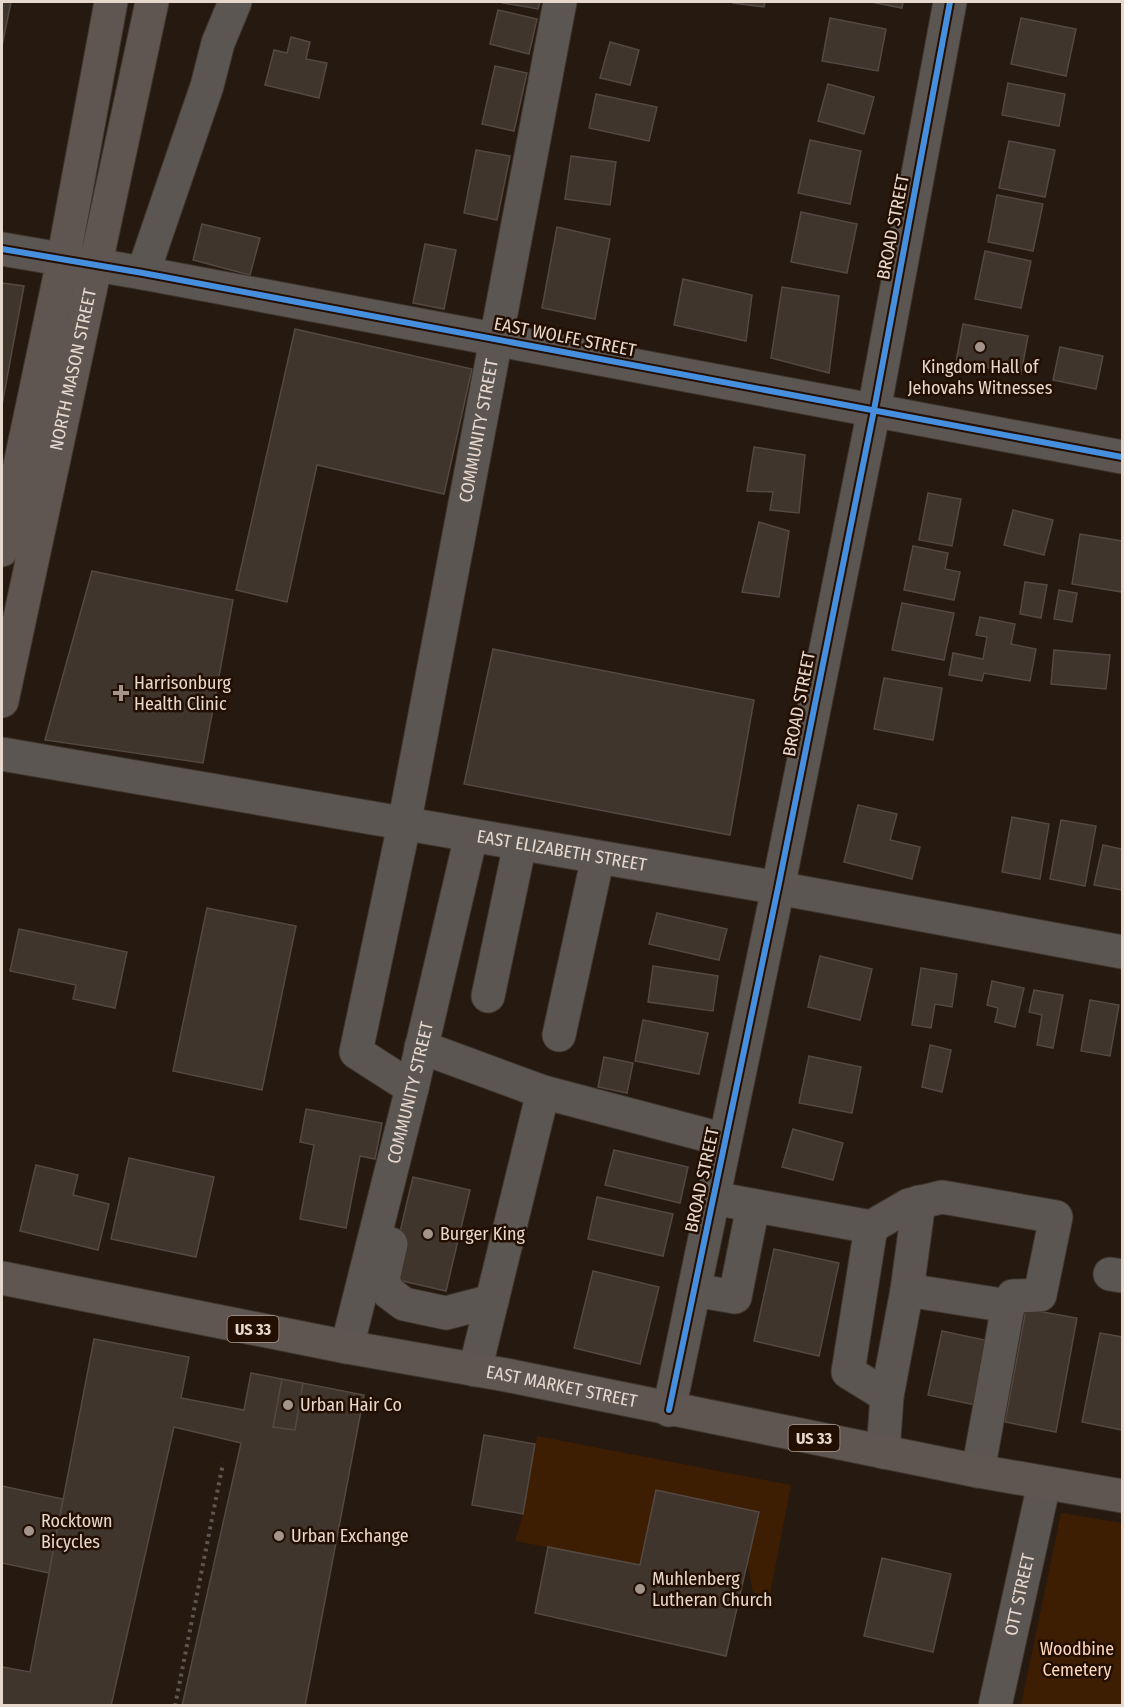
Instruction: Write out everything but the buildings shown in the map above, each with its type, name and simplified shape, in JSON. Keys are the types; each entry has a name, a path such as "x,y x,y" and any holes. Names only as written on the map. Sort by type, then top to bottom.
{"main road":[{"name":"NORTH MASON STREET","path":"2,550 63,261 111,2"},
{"name":"NORTH MASON STREET","path":"2,701 152,2"},
{"name":"EAST MARKET STREET","path":"2,1278 1044,1484 1122,1496"}],"street":[{"path":"143,273 201,104 218,43 235,2"},
{"name":"COMMUNITY STREET","path":"412,1088 356,1052 404,825 560,2"},
{"name":"BROAD STREET","path":"669,1410 778,888 874,410 950,2"},
{"name":"EAST WOLFE STREET","path":"2,249 143,273 1122,457"},
{"name":"EAST ELIZABETH STREET","path":"2,754 778,888 1122,952"},
{"name":"COMMUNITY STREET","path":"347,1347 412,1088 432,1051 471,836"},
{"path":"488,996 520,844"},
{"path":"559,1035 598,857"},
{"path":"492,1301 446,1313 436,1311 404,1304 388,1292 383,1279 408,1167 421,1146 432,1051 543,1092 725,1140"},
{"path":"475,1370 543,1092"},
{"path":"713,1198 871,1227 909,1205 942,1197 1056,1216 1040,1294 1013,1296 1008,1306 978,1471"},
{"path":"883,1452 887,1396 907,1290 919,1202"},
{"path":"694,1290 735,1298 753,1206"},
{"path":"871,1227 848,1372 887,1396"},
{"path":"907,1290 1008,1306"},
{"name":"OTT STREET","path":"995,1706 1044,1484"}],"path":[{"path":"175,1706 223,1463"}],"green space":[{"path":"537,1436 791,1485 769,1600 753,1593 747,1562 759,1512 656,1491 640,1565 515,1541 523,1514"},
{"name":"Woodbine Cemetery","path":"1061,1513 1122,1523 1122,1705 1021,1705"}],"cycle path":[{"path":"669,1410 778,888 874,410 950,2"},
{"path":"2,249 143,273 1122,457"}],"place":[{"name":"Kingdom Hall of Jehovahs Witnesses","path":"980,347"},
{"name":"Harrisonburg Health Clinic","path":"121,693"},
{"name":"Burger King","path":"428,1234"},
{"name":"Urban Hair Co","path":"288,1405"},
{"name":"Rocktown Bicycles","path":"29,1531"},
{"name":"Urban Exchange","path":"279,1536"},
{"name":"Muhlenberg Lutheran Church","path":"640,1589"}]}
